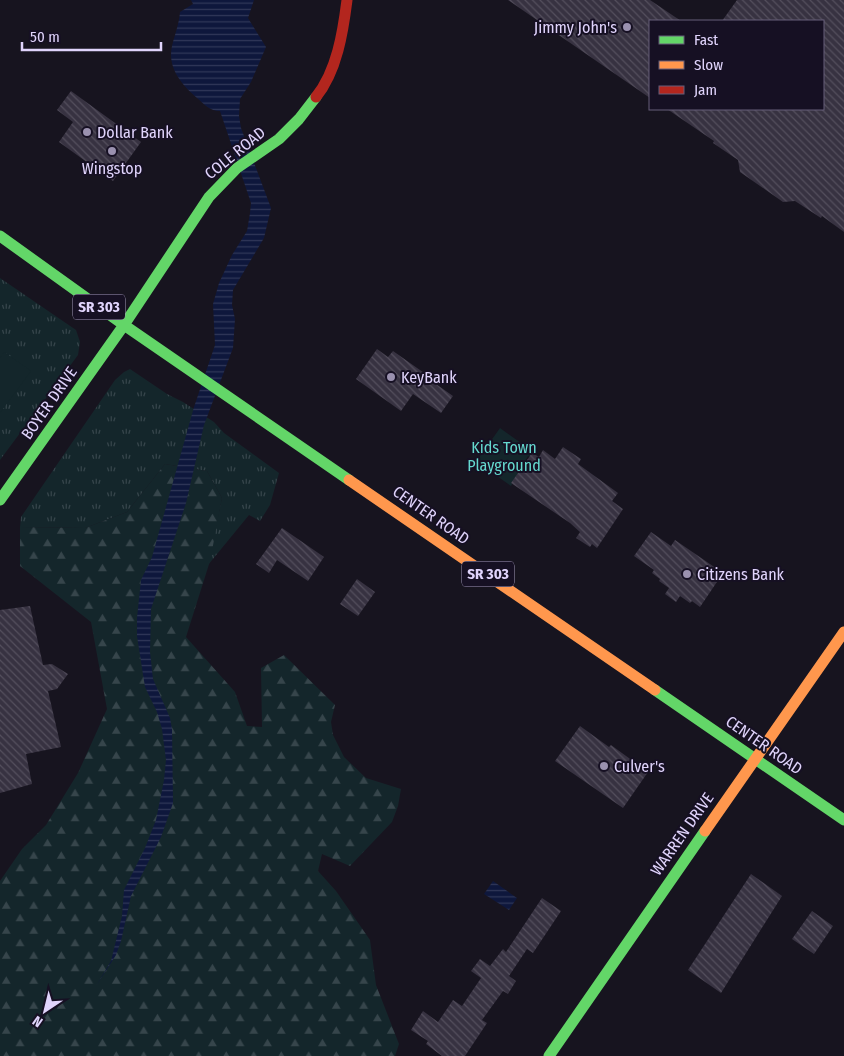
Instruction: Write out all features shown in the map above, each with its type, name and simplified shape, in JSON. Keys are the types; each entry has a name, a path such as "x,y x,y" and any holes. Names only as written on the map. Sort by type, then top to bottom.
{"street":[{"name":"COLE ROAD","path":"124,325 209,196 237,168 279,138 300,119 319,94 334,66 343,36 347,0"},
{"name":"CENTER ROAD","path":"0,236 124,325 844,820"},
{"name":"BOYER DRIVE","path":"0,500 124,325"},
{"name":"WARREN DRIVE","path":"549,1056 844,632"}],"green space":[{"path":"0,278 76,330 80,342 78,355 0,460"},
{"path":"4,352 31,371 0,413 0,358"},
{"path":"130,369 214,422 224,433 279,473 270,505 260,521 249,515 208,565 222,498 207,471 165,464 127,512 85,528 20,527 21,517 115,380"},
{"name":"Kids Town Playground","path":"500,428 535,453 533,456 536,461 528,456 511,486 481,465 478,459"},
{"path":"165,464 207,471 222,498 210,561 186,637 235,692 247,726 262,727 261,668 284,655 335,705 331,722 333,735 344,757 366,778 401,789 398,806 392,822 350,866 322,854 318,871 336,891 370,940 376,985 399,1044 395,1056 0,1056 0,881 22,849 46,825 78,773 107,709 91,622 20,566 20,527 85,528 127,512"}],"water":[{"path":"191,0 254,0 248,18 266,47 251,82 240,99 239,116 241,128 271,208 264,238 233,290 232,305 235,319 233,348 204,425 186,503 151,609 150,652 153,679 170,718 172,729 173,803 161,837 131,896 116,955 96,986 111,961 122,916 124,890 145,848 156,820 164,780 166,760 162,729 157,712 145,687 137,636 141,580 152,557 194,407 215,345 213,304 219,283 232,255 247,231 251,203 220,111 208,107 191,93 181,82 174,69 171,54 180,12 193,4"},
{"path":"493,881 517,898 509,910 484,894"}],"building":[{"path":"508,0 650,0 680,20 649,20 649,97"},
{"path":"737,0 844,0 844,232 822,216 821,218 795,201 783,202 740,172 738,160 668,110 824,110 824,20 723,20"},
{"path":"71,91 141,142 113,181 59,142 73,122 57,110"},
{"path":"377,349 388,357 393,351 453,396 441,413 413,394 401,411 356,379"},
{"path":"563,447 581,459 578,464 618,493 612,501 623,509 597,548 592,544 590,547 576,538 580,532 570,523 511,483 532,453 539,457 543,450 555,459"},
{"path":"282,528 324,557 308,581 277,560 269,573 256,564"},
{"path":"651,532 671,546 675,540 723,573 700,607 680,596 676,602 665,594 669,588 652,573 654,570 634,556"},
{"path":"357,579 375,592 358,616 340,604"},
{"path":"30,606 43,665 52,664 68,674 57,689 48,691 61,747 26,754 32,784 0,793 0,610"},
{"path":"580,726 609,747 611,745 648,772 623,808 555,761"},
{"path":"751,874 782,896 721,993 688,970"},
{"path":"542,898 561,911 533,953 527,949 509,976 516,981 508,994 503,991 482,1020 487,1023 465,1056 442,1056 426,1044 428,1041 411,1030 423,1011 438,1022 453,1000 462,1006 481,978 471,971 480,959 490,966 503,949 506,952"},
{"path":"812,911 833,926 814,954 792,939"}],"traffic: fast":[{"path":"0,500 124,325 209,197 237,168 279,139 299,119 316,97"},
{"path":"0,236 124,325 349,480"},
{"path":"655,690 844,820"},
{"path":"549,1056 705,831"}],"traffic: slow":[{"path":"349,480 655,690"},
{"path":"705,831 844,632"}],"traffic: jam":[{"path":"316,97 329,75 338,51 347,0"}],"place":[{"name":"Jimmy John's","path":"627,27"},
{"name":"Dollar Bank","path":"87,132"},
{"name":"Wingstop","path":"112,151"},
{"name":"KeyBank","path":"391,377"},
{"name":"Citizens Bank","path":"687,574"},
{"name":"Culver's","path":"604,766"}]}
